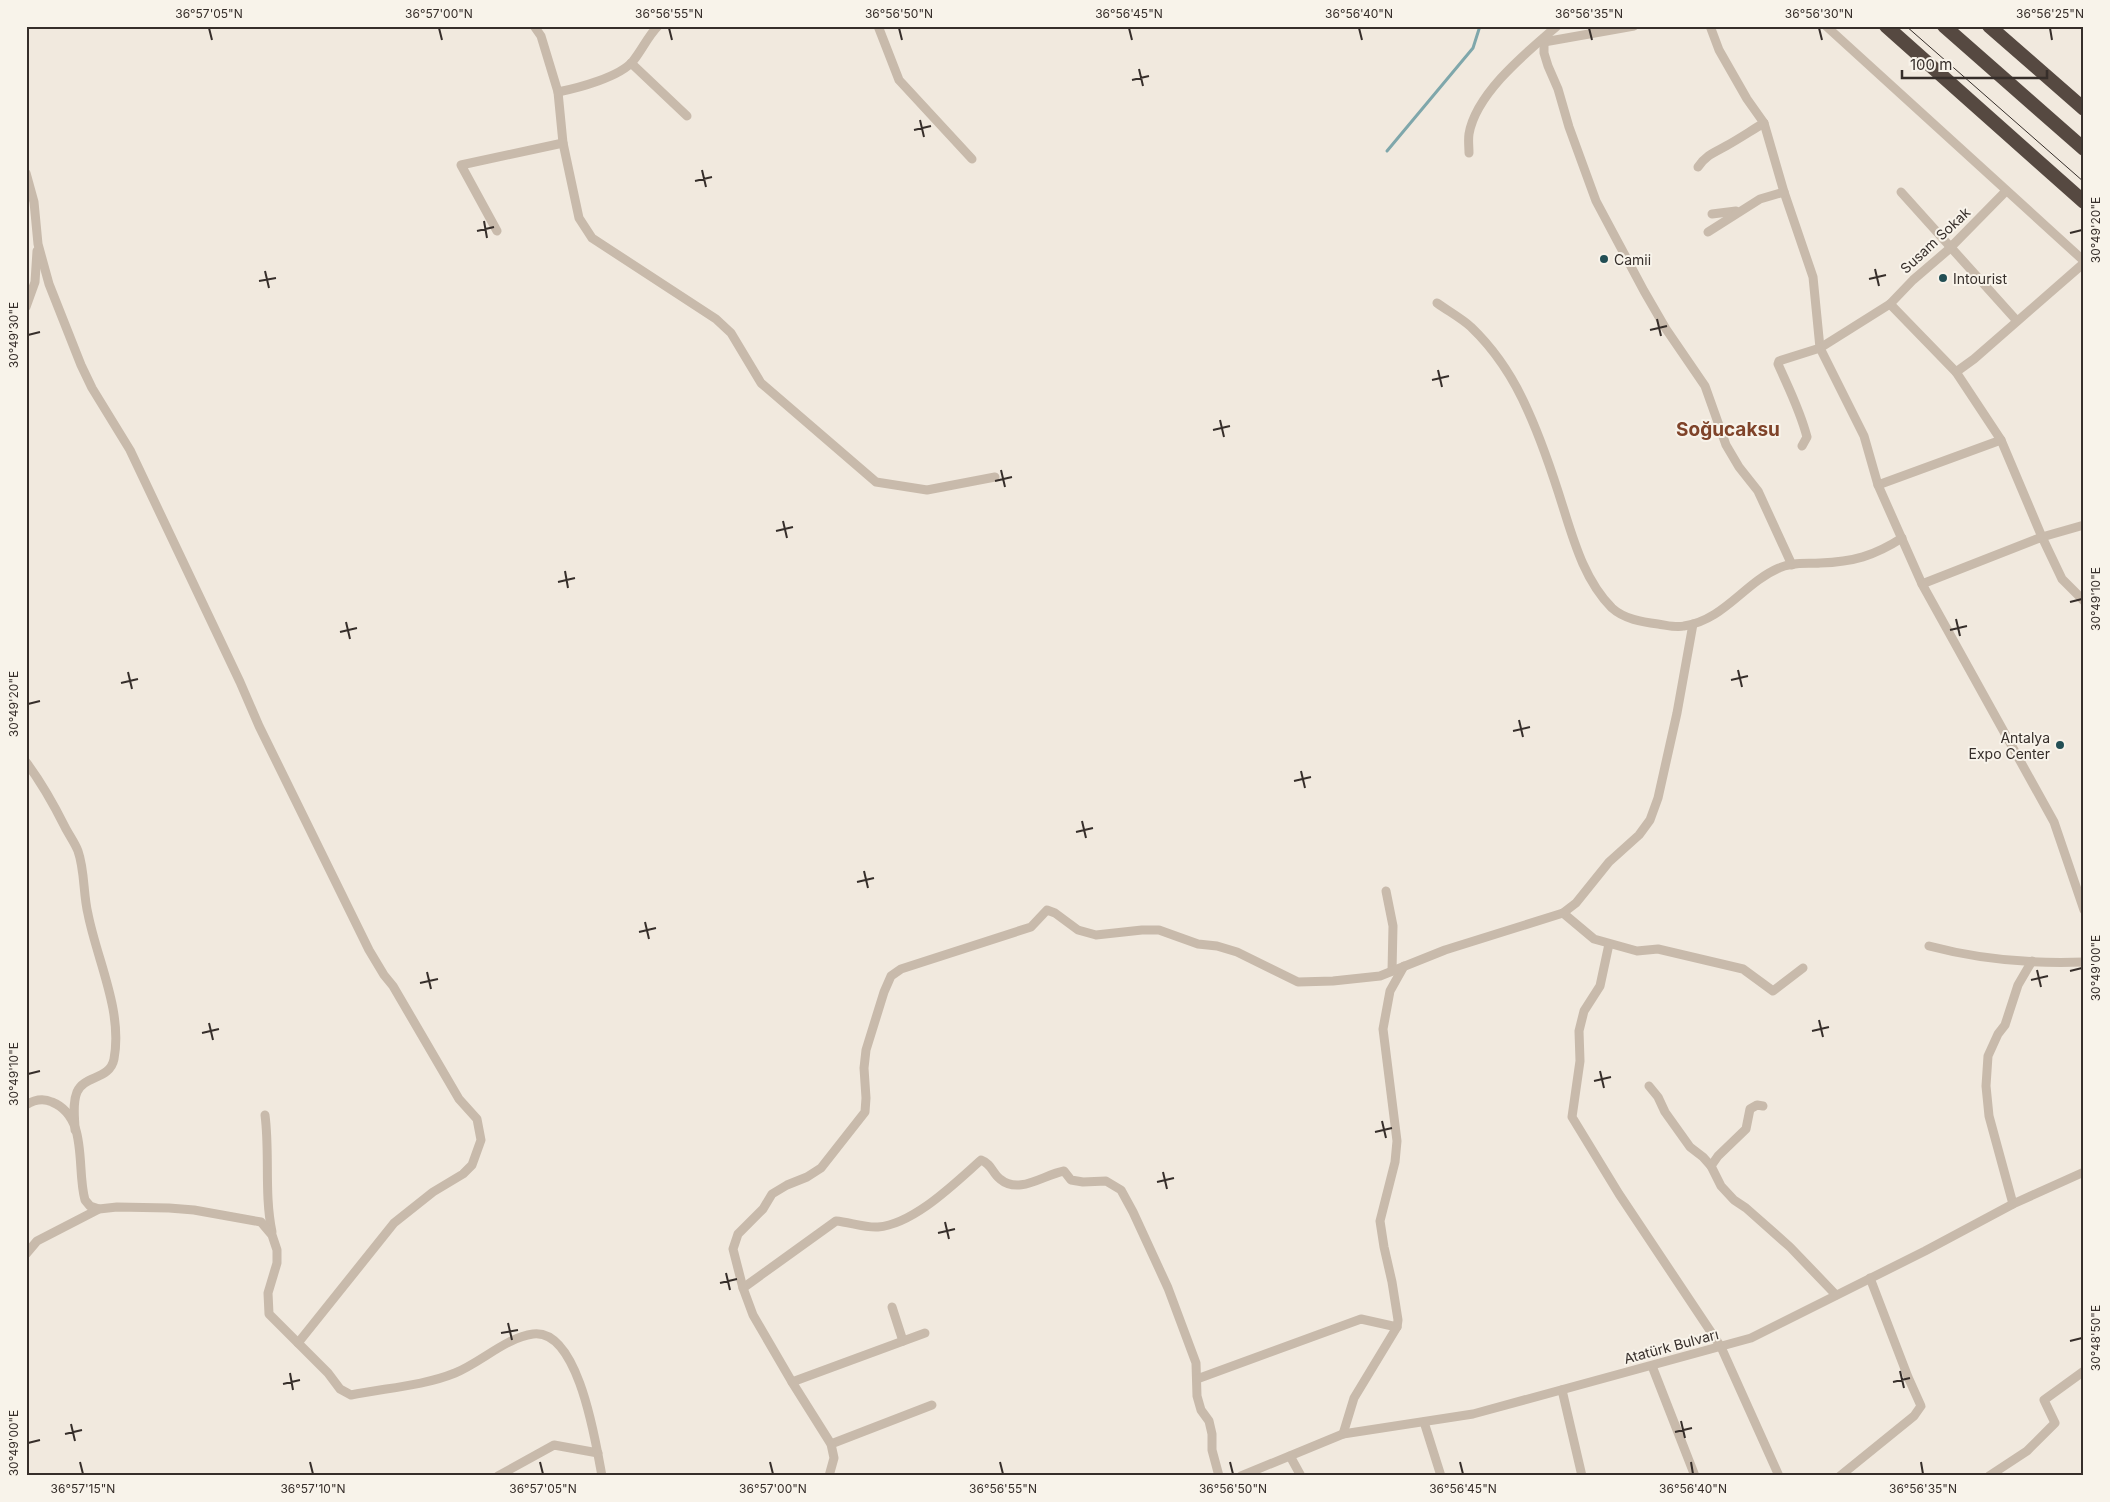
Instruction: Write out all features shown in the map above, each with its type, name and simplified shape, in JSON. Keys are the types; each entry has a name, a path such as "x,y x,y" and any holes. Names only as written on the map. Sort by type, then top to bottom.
{"highway":[{"path":"1886,26 2084,202"},
{"path":"1944,26 2084,149"},
{"path":"1989,26 2084,109"}],"street":[{"path":"534,26 541,36 558,92 563,143 579,218 592,238 716,318 731,333 761,383 876,482 928,490 995,477"},
{"path":"558,92 580,88 608,77 631,63 658,26"},
{"path":"878,26 899,80 972,159"},
{"path":"1469,153 1469,133 1480,107 1494,86 1557,26"},
{"path":"1544,40 1634,26"},
{"path":"1710,26 1718,50 1747,99 1764,123 1784,192 1813,278 1820,348 1864,436 1878,485 1922,584 2054,822 2084,910"},
{"path":"1826,26 2084,262 1974,359 1956,372"},
{"path":"1544,40 1544,53 1548,66 1596,201 1648,299 1705,386 1726,444 1739,466 1758,491 1792,564"},
{"path":"631,63 687,116"},
{"path":"1698,167 1702,160 1712,152 1725,147 1764,123"},
{"path":"496,232 461,165 563,143"},
{"path":"26,173 34,202 38,244 49,284 81,365 92,388 130,450 259,726 365,942 459,1099 477,1119 480,1130 480,1146 472,1165 463,1174 411,1208 394,1224 298,1343"},
{"name":"Susam Sokak","path":"1802,446 1807,437 1797,403 1778,364 1779,361 1820,348 1890,304 2006,191"},
{"path":"1708,232 1760,199 1784,192"},
{"path":"1901,192 2017,321"},
{"path":"1712,214 1741,210"},
{"path":"26,307 35,282 38,244"},
{"path":"1438,302 1469,326 1486,344 1512,380 1528,411 1545,455 1572,541 1591,580 1613,609 1638,621 1682,627 1708,620 1718,614 1769,573 1781,567 1792,564 1841,562 1864,558 1882,551 1902,538"},
{"path":"1890,304 1956,372 2000,440 2062,579 2084,601"},
{"path":"1878,485 2000,440"},
{"path":"1922,584 2042,537 2084,525"},
{"path":"829,1476 834,1458 830,1444 753,1315 743,1288 733,1249 738,1234 763,1209 772,1194 821,1168 865,1112 864,1068 866,1050 884,992 891,976 901,969 1031,927 1046,910 1055,913 1078,930 1096,935 1159,930 1198,944 1216,946 1237,952 1298,982 1380,976 1445,950 1563,913 1576,903 1609,862 1639,835 1650,820 1658,798 1677,713 1693,624"},
{"path":"26,762 52,803 78,850 87,914 111,1001 115,1026 112,1066 108,1071 81,1086 76,1093 74,1106 75,1130"},
{"path":"1386,891 1393,926 1392,971"},
{"path":"1563,913 1594,939 1637,951 1658,949 1743,969 1773,991 1803,968"},
{"path":"1609,944 1600,986 1584,1011 1579,1031 1580,1060 1572,1117 1619,1194 1721,1347 1779,1476"},
{"path":"1929,946 1961,954 2032,961 2084,962"},
{"path":"2013,1204 1990,1116 1986,1086 1988,1056 1998,1034 2005,1025 2018,985 2032,961"},
{"path":"1344,1434 1354,1398 1397,1327 1398,1320 1380,1220 1395,1162 1397,1141 1383,1029 1390,991 1404,966"},
{"path":"1649,1086 1690,1147 1711,1166 1721,1186 1734,1200 1746,1208 1790,1247 1836,1295"},
{"path":"26,1105 40,1100 48,1100 57,1104 73,1120 85,1200 90,1206 99,1209 126,1207 194,1210 261,1222 272,1235"},
{"path":"1711,1166 1718,1156 1746,1129 1750,1109 1757,1105 1762,1106"},
{"path":"265,1115 268,1155 268,1211 277,1250 277,1263 268,1293 269,1314 328,1373 340,1389 351,1395 430,1381 456,1373 521,1337 535,1334 547,1336 559,1345 572,1363 583,1391 602,1476"},
{"path":"743,1288 836,1221 878,1227 920,1211 981,1160 988,1163 998,1178 1010,1186 1021,1185 1064,1171 1071,1180 1083,1182 1106,1181 1121,1190 1168,1288 1196,1363 1197,1396 1201,1410 1209,1422 1212,1434 1212,1450 1219,1476"},
{"name":"Atatürk Bulvarı","path":"1241,1476 1344,1434 1473,1414 1750,1338 2013,1204 2084,1172"},
{"path":"26,1254 37,1241 99,1209"},
{"path":"1840,1476 1914,1416 1921,1406 1870,1278"},
{"path":"892,1307 903,1341"},
{"path":"1197,1379 1361,1319 1397,1327"},
{"path":"792,1382 925,1333"},
{"path":"1652,1366 1695,1476"},
{"path":"1989,1476 2027,1451 2055,1423 2044,1400 2084,1371"},
{"path":"1562,1390 1582,1476"},
{"path":"830,1444 932,1404"},
{"path":"1424,1422 1441,1476"},
{"path":"498,1476 554,1445 598,1453"},
{"path":"1290,1456 1301,1476"}],"waterway":[{"path":"1387,151 1473,48 1480,26"}],"tram line":[{"path":"1906,26 2084,182"}],"place":[{"name":"Camii","path":"1604,259"},
{"name":"Intourist","path":"1943,278"},
{"name":"Antalya Expo Center","path":"2060,745"}],"district":[{"name":"Soğucaksu","path":"1728,429"}]}
